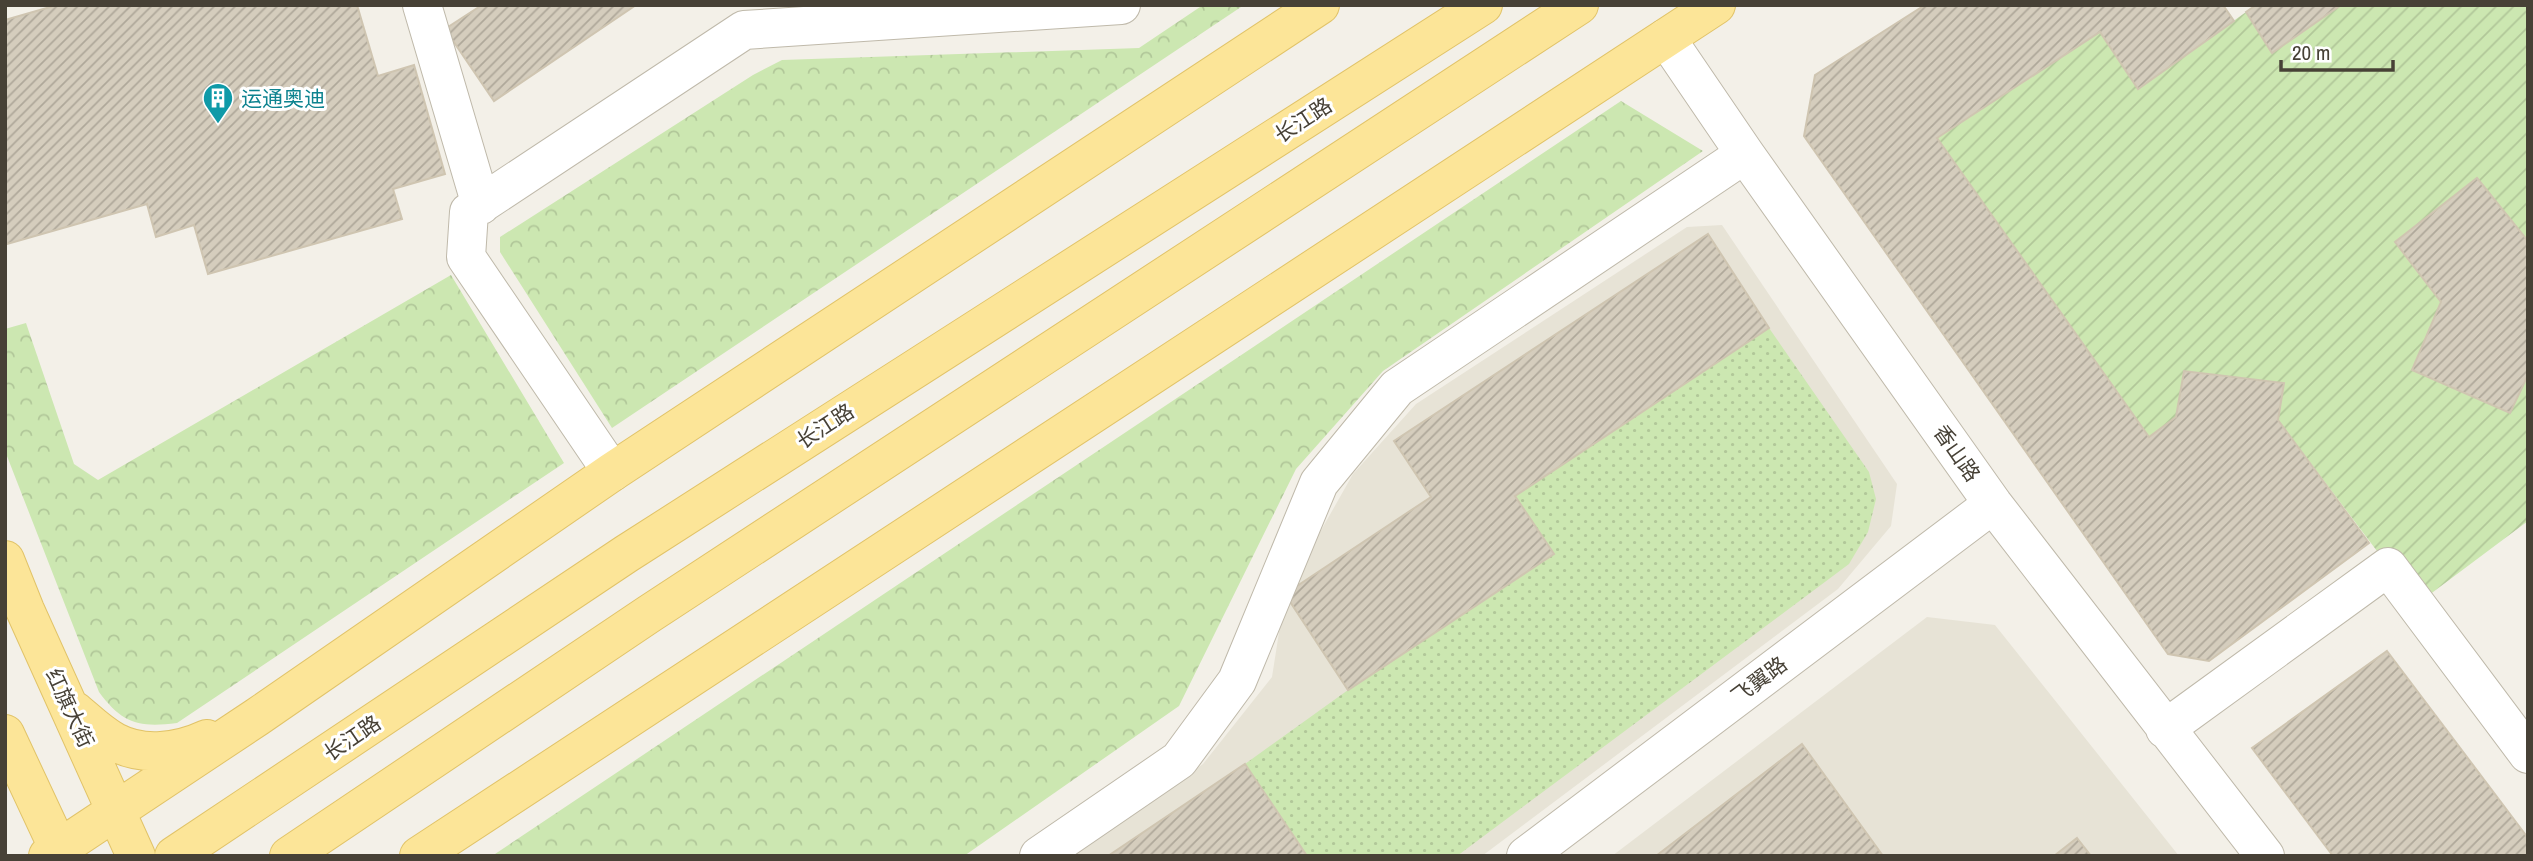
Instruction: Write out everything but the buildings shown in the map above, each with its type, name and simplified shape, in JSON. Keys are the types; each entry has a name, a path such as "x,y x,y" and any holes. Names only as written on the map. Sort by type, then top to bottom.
{"main road":[{"path":"5,734 56,853 115,810 257,717 612,472 1320,5"},
{"name":"长江路","path":"174,856 626,554 1483,5"},
{"path":"289,856 649,614 1579,5"},
{"path":"419,856 1716,5"},
{"name":"红旗大街","path":"5,560 136,856"},
{"path":"68,705 117,743 157,751 178,750 257,717"}],"street":[{"path":"422,5 481,205"},
{"path":"612,472 466,257 469,212 744,30 923,12 1121,5"},
{"name":"香山路","path":"1666,38 1745,154 1993,503 2265,856"},
{"path":"1039,856 1179,760 1237,681 1318,483 1397,388 1745,154"},
{"name":"飞翼路","path":"1526,856 1993,503"},
{"path":"2165,729 2388,567 2528,754"}],"shaded area":[{"path":"1722,225 1897,484 1891,526 1838,589 1482,856 1070,856 1203,764 1272,677 1285,594 1353,474 1416,404 1687,227"},
{"path":"1927,617 1995,625 2179,856 1612,856"}],"green space":[{"path":"1203,5 1244,5 612,428 500,252 500,237 753,75 782,60 1139,48"},
{"path":"2341,5 2528,5 2528,241 2477,178 2395,242 2441,302 2412,370 2528,375 2528,521 2417,604 2278,420 2283,383 2184,371 2176,417 2149,437 1937,138 2100,32 2138,89 2246,12 2272,53"},
{"path":"1621,101 1703,151 1383,371 1296,469 1179,706 964,856 492,856"},
{"path":"451,275 564,463 177,723 141,724 115,711 99,692 5,451 5,329 26,323 74,464 98,480"},
{"path":"1769,328 1869,472 1876,499 1868,532 1849,564 1457,856 1307,856 1245,764 1348,690 1553,553 1515,496"}],"place":[{"name":"运通奥迪","path":"218,125"}]}
